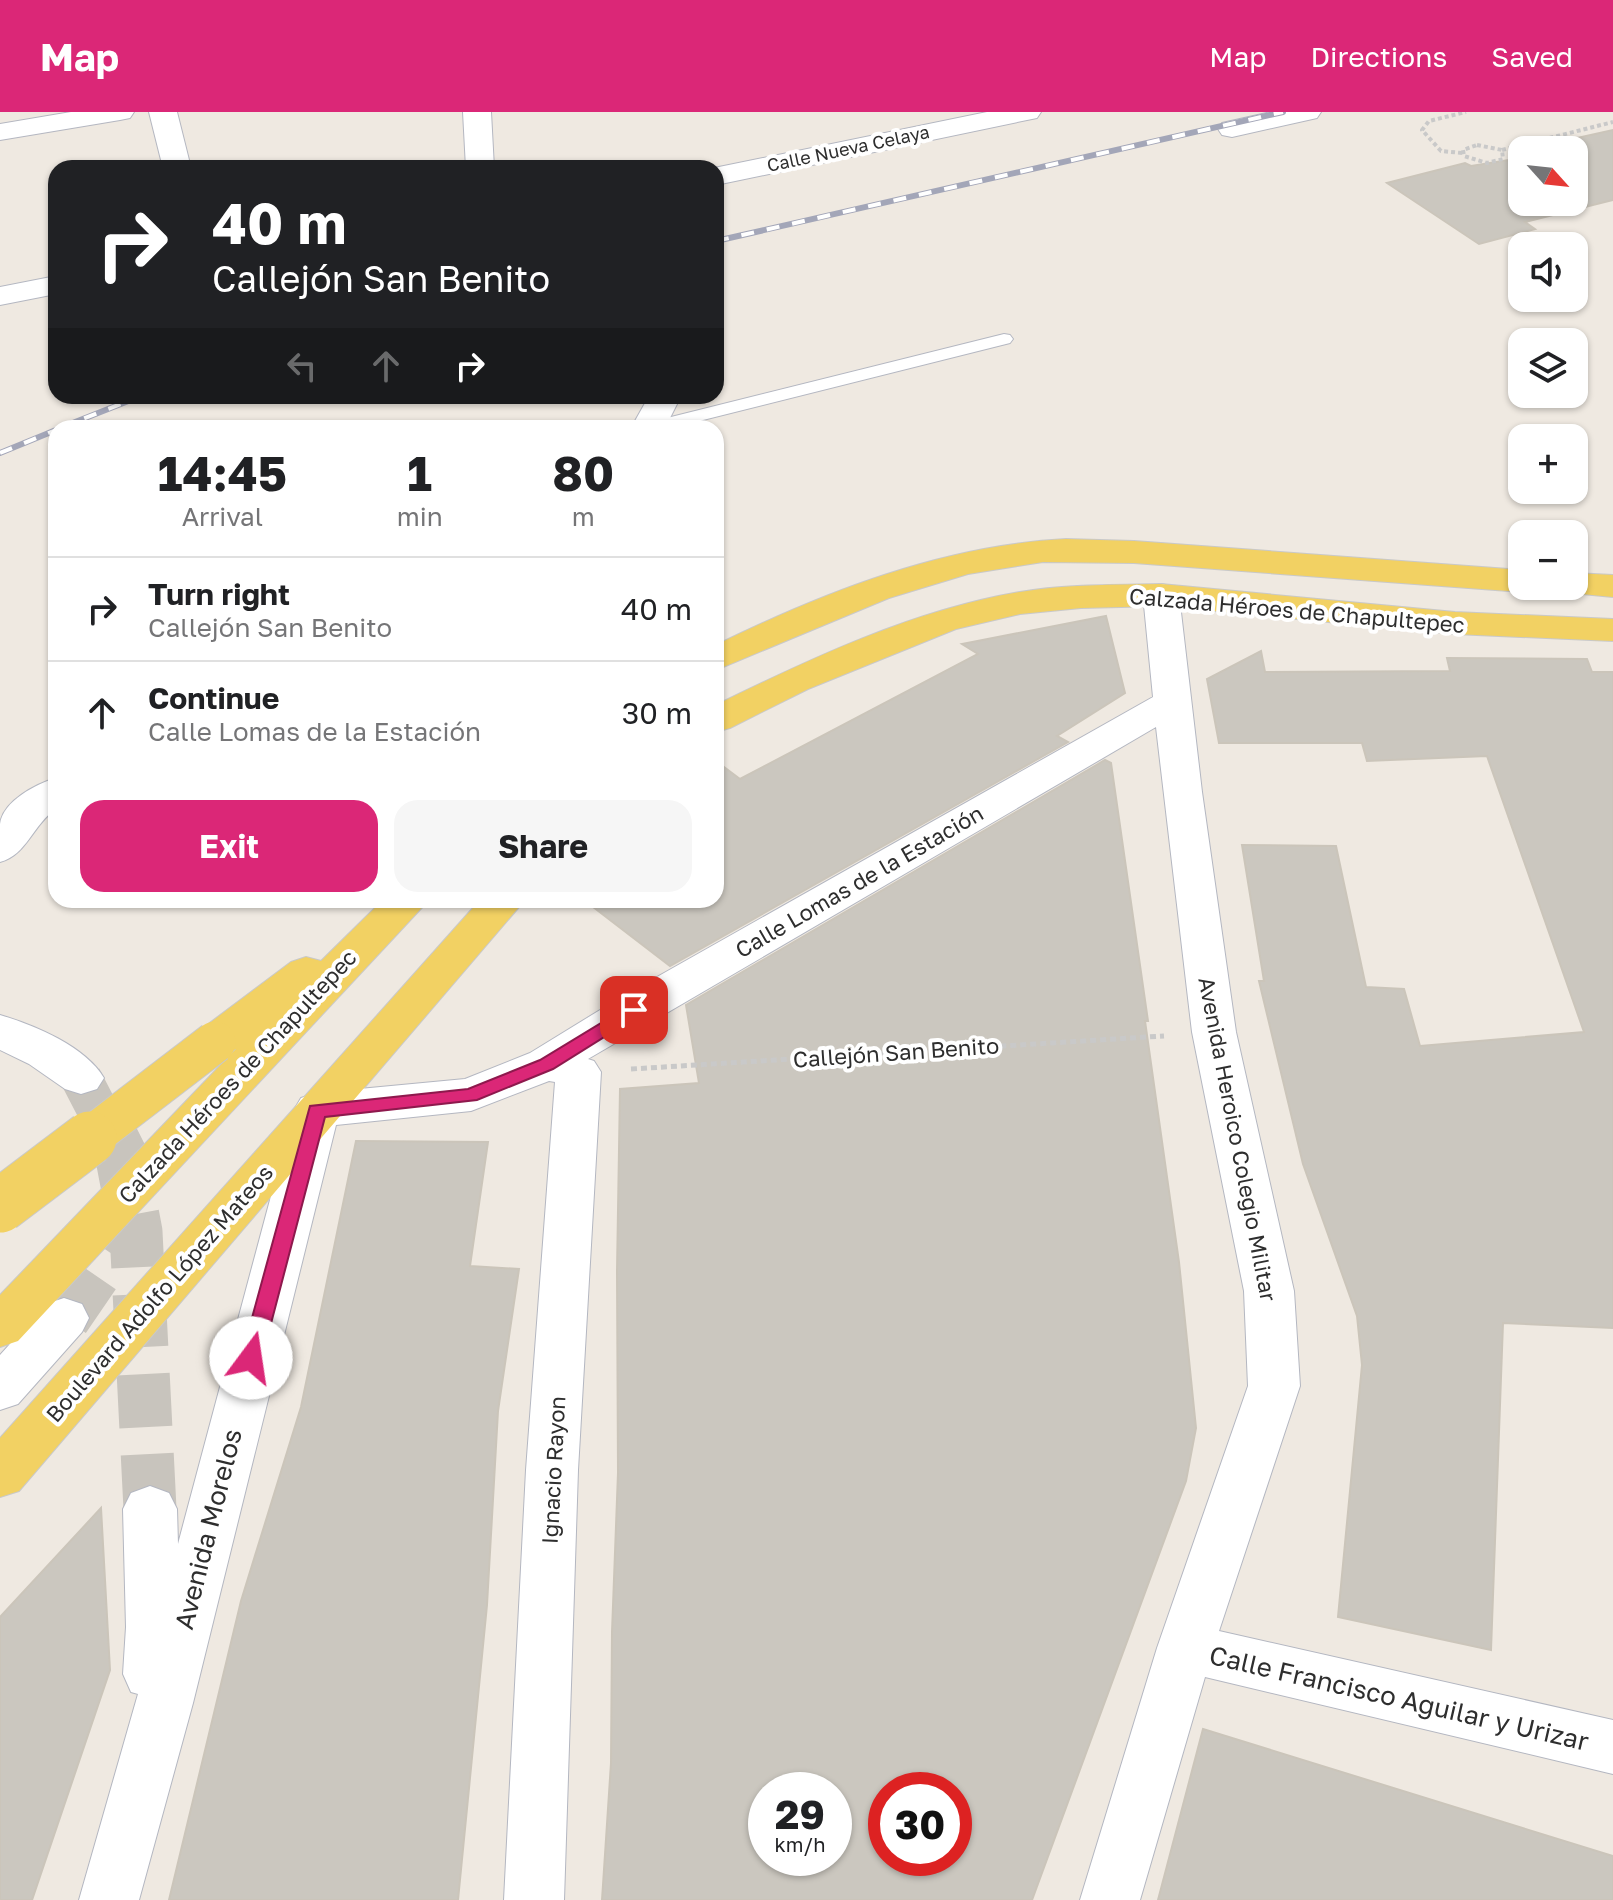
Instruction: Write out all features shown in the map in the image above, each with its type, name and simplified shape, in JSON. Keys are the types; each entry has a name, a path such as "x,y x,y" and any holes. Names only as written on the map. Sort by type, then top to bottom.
{"main road":[{"name":"Calzada Héroes de Chapultepec","path":"724,655 869,594 955,568 1042,551 1174,556 1508,580"},
{"path":"1588,585 1613,586"},
{"name":"Calzada Héroes de Chapultepec","path":"724,716 795,681 944,621 1020,603 1081,597 1161,595 1455,623 1613,630"},
{"path":"0,1206 390,908"},
{"name":"Calzada Héroes de Chapultepec","path":"0,1327 400,908"},
{"path":"317,1110 497,908"},
{"name":"Boulevard Adolfo López Mateos","path":"0,1475 317,1110"}],"street":[{"path":"0,132 120,112"},
{"path":"163,112 175,160"},
{"path":"454,112 456,160"},
{"path":"477,112 480,160"},
{"name":"Calle Nueva Celaya","path":"724,167 981,112"},
{"name":"Calle Nueva Celaya","path":"724,174 1027,112"},
{"path":"1232,129 1307,112"},
{"path":"0,272 48,263"},
{"path":"0,296 48,287"},
{"name":"Avenida Heroico Colegio Militar","path":"1110,1900 1185,1648 1274,1386 1269,1291 1214,1032 1182,792 1161,595"},
{"name":"Calle Lomas de la Estación","path":"562,1068 648,1002 1173,701"},
{"path":"0,849 22,811"},
{"path":"0,1031 45,1053 81,1078"},
{"path":"317,1110 471,1095 562,1068"},
{"name":"Ignacio Rayon","path":"534,1900 552,1470 562,1068"},
{"name":"Avenida Morelos","path":"109,1900 141,1792 317,1110"},
{"path":"0,1389 64,1318"},
{"path":"141,1792 154,1627 150,1509"},
{"name":"Calle Francisco Aguilar y Urizar","path":"1185,1648 1613,1747"}],"lane":[{"path":"681,420 1004,339"}],"path":[{"path":"1466,112 1429,121 1422,130 1441,151 1462,153 1467,159 1487,163 1503,159 1502,150"},
{"path":"1462,153 1466,147 1477,145 1502,150 1613,122"},
{"name":"Callejón San Benito","path":"562,1068 1214,1032"}],"building":[{"path":"1613,130 1613,200 1588,206 1588,136"},
{"path":"1508,160 1508,216 1549,216 1525,222 1535,229 1508,232 1508,236 1479,244 1387,183 1465,163 1471,166"},
{"path":"1106,616 1125,693 1057,736 1068,742 670,966 594,908 724,908 724,767 740,779 978,654 962,644"},
{"path":"1261,651 1265,672 1450,671 1447,658 1587,659 1592,672 1613,672 1613,1328 1503,1323 1491,1650 1338,1617 1362,1365 1357,1316 1303,1164 1259,981 1264,981 1242,845 1336,846 1366,987 1404,989 1420,1046 1584,1032 1487,756 1367,761 1362,743 1219,743 1207,679"},
{"path":"1105,760 1111,763 1179,1262 1196,1428 1186,1481 1032,1900 602,1900 611,1763 618,1473 620,1089 699,1083 686,1005"},
{"path":"356,1141 488,1142 470,1266 519,1269 498,1411 487,1605 458,1900 169,1900 241,1601 301,1407"},
{"path":"101,1508 110,1670 32,1900 0,1900 0,1617"},
{"path":"1203,1729 1613,1856 1613,1900 1158,1900"}],"tunnel":[{"path":"81,1078 113,1140"},
{"path":"113,1140 122,1158 136,1232 150,1509"},
{"path":"64,1318 133,1217"}],"railway":[{"path":"724,239 1283,112"},
{"path":"80,420 121,404"},
{"path":"0,453 48,433"}],"route":[{"path":"251,1358 317,1110 471,1095 546,1064 634,1010"}]}
